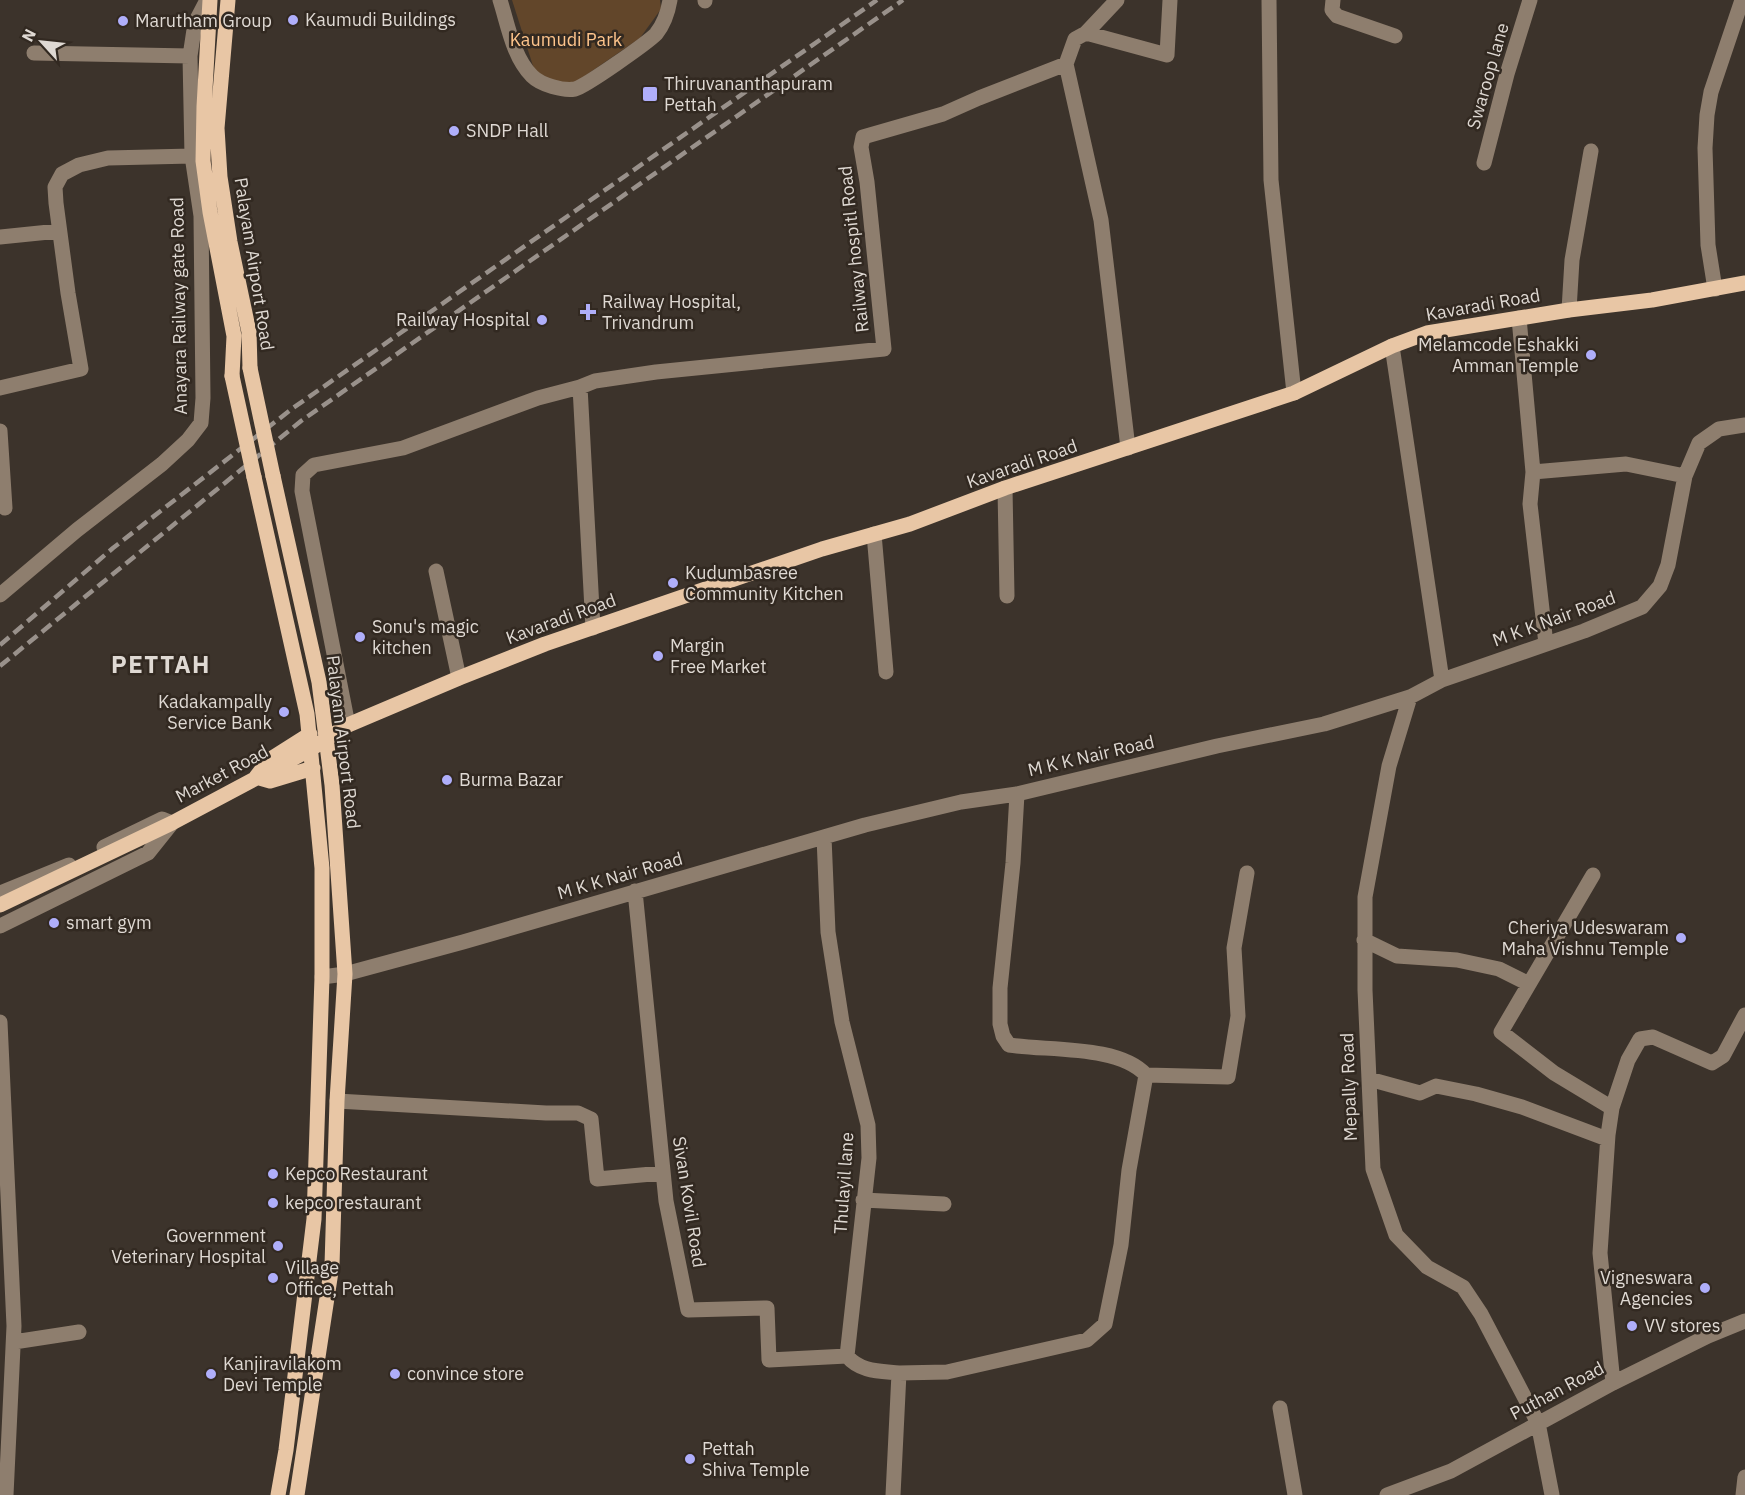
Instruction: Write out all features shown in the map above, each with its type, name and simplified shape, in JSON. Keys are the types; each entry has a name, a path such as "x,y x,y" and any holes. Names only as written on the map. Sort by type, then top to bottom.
{"main road":[{"name":"Palayam Airport Road","path":"209,0 209,53 204,106 203,160 210,212 234,336 232,376 307,714 322,868 322,977 314,1219 286,1450 278,1495"},
{"name":"Palayam Airport Road","path":"228,0 217,128 220,177 230,242 249,332 250,368 319,682 332,785 345,974 337,1101 332,1265 297,1495"},
{"name":"Kavaradi Road","path":"326,739 348,725 459,678 593,628 822,549 910,524 1005,489 1293,393 1392,346 1427,333 1569,310 1652,300 1745,283"},
{"name":"Market Road","path":"0,905 172,823 256,777 310,741 326,739"},
{"path":"256,777 270,781 313,768"}],"street":[{"name":"Anayara Railway gate Road","path":"0,595 68,537 162,464 195,432 201,423 201,216 192,156 190,56 195,23 209,0"},
{"path":"500,0 519,60 533,78 553,87 576,89 605,72 656,33 668,12 670,0"},
{"path":"1117,0 1086,33 1076,39 1066,64 1101,220 1128,448"},
{"path":"1086,33 1167,55 1170,0"},
{"path":"1269,0 1270,180 1293,393"},
{"path":"1333,0 1332,10 1337,16 1395,36"},
{"name":"Swaroop lane","path":"1484,164 1507,74 1530,0"},
{"path":"1715,288 1708,245 1705,148 1707,115 1711,92 1742,0"},
{"path":"34,53 190,56"},
{"name":"Railway hospitl Road","path":"580,387 596,381 656,372 884,349 866,172 861,147 863,137 943,114 1066,64"},
{"path":"1569,310 1572,260 1591,151"},
{"path":"0,388 81,369 59,231 56,188 62,174 79,165 108,158 192,156"},
{"path":"0,237 59,231"},
{"path":"1519,318 1533,472 1530,504 1546,644"},
{"path":"1392,346 1442,680"},
{"path":"348,725 302,491 303,475 314,465 403,448 538,398 580,387 593,628"},
{"name":"M K K Nair Road","path":"322,977 345,974 463,942 865,825 961,802 1017,794 1324,724 1410,697 1442,680 1546,644 1642,607 1660,586 1668,565 1685,476 1699,443 1719,429 1745,425"},
{"path":"0,431 5,508"},
{"path":"1533,472 1626,464 1685,476"},
{"path":"1005,489 1006,596"},
{"path":"874,534 886,672"},
{"path":"436,571 459,678"},
{"name":"Mepally Road","path":"1410,697 1389,766 1365,897 1364,940 1372,1170 1396,1235 1427,1267 1463,1287 1481,1314 1538,1423 1552,1495"},
{"path":"1017,794 1013,863 1000,988 1000,1024 1003,1036 1009,1045 1107,1055 1133,1064 1146,1075 1228,1077 1238,1016 1234,948 1247,873"},
{"path":"0,893 63,868 162,819 172,823 148,853 0,926"},
{"name":"Thulayil lane","path":"824,837 828,932 842,1022 868,1125 869,1158 847,1356"},
{"path":"1593,875 1501,1032 1554,1073 1612,1108"},
{"name":"Sivan Kovil Road","path":"635,891 666,1201 688,1310 766,1308 769,1360 847,1356"},
{"path":"1364,940 1397,956 1457,960 1499,969 1529,984"},
{"path":"1613,1383 1600,1253 1612,1108 1628,1060 1640,1039 1653,1037 1712,1063 1724,1056 1745,1015"},
{"path":"0,1022 14,1342 6,1495"},
{"path":"847,1356 854,1364 866,1369 899,1373 947,1372 1087,1340 1105,1324 1121,1245 1129,1170 1146,1075"},
{"path":"1369,1079 1420,1093 1436,1086 1476,1094 1522,1107 1608,1139"},
{"path":"337,1101 578,1113 591,1119 597,1179 663,1173"},
{"path":"863,1200 944,1204"},
{"name":"Puthan Road","path":"1387,1495 1451,1471 1613,1383 1708,1336 1745,1321"},
{"path":"14,1342 79,1332"},
{"path":"894,1495 899,1373"},
{"path":"1280,1408 1295,1495"},
{"path":"1743,1495 1745,1477"}],"green space":[{"name":"Kaumudi Park","path":"512,0 660,0 661,9 640,38 573,84 547,81 534,69"}],"railway":[{"path":"0,645 113,548 293,408 877,0"},
{"path":"0,666 301,421 903,0"}],"place":[{"name":"Kaumudi Buildings","path":"293,20"},
{"name":"Marutham Group","path":"123,21"},
{"name":"Thiruvananthapuram Pettah","path":"650,94"},
{"name":"SNDP Hall","path":"454,131"},
{"name":"Railway Hospital, Trivandrum","path":"588,312"},
{"name":"Railway Hospital","path":"542,320"},
{"name":"Melamcode Eshakki Amman Temple","path":"1591,355"},
{"name":"Kudumbasree Community Kitchen","path":"673,583"},
{"name":"Sonu's magic kitchen","path":"360,637"},
{"name":"Margin Free Market","path":"658,656"},
{"name":"Kadakampally Service Bank","path":"284,712"},
{"name":"Burma Bazar","path":"447,780"},
{"name":"smart gym","path":"54,923"},
{"name":"Cheriya Udeswaram Maha Vishnu Temple","path":"1681,938"},
{"name":"Kepco Restaurant","path":"273,1174"},
{"name":"kepco restaurant","path":"273,1203"},
{"name":"Government Veterinary Hospital","path":"278,1246"},
{"name":"Village Office, Pettah","path":"273,1278"},
{"name":"Vigneswara Agencies","path":"1705,1288"},
{"name":"VV stores","path":"1632,1326"},
{"name":"Kanjiravilakom Devi Temple","path":"211,1374"},
{"name":"convince store","path":"395,1374"},
{"name":"Pettah Shiva Temple","path":"690,1459"}],"district":[{"name":"PETTAH","path":"161,665"}]}
